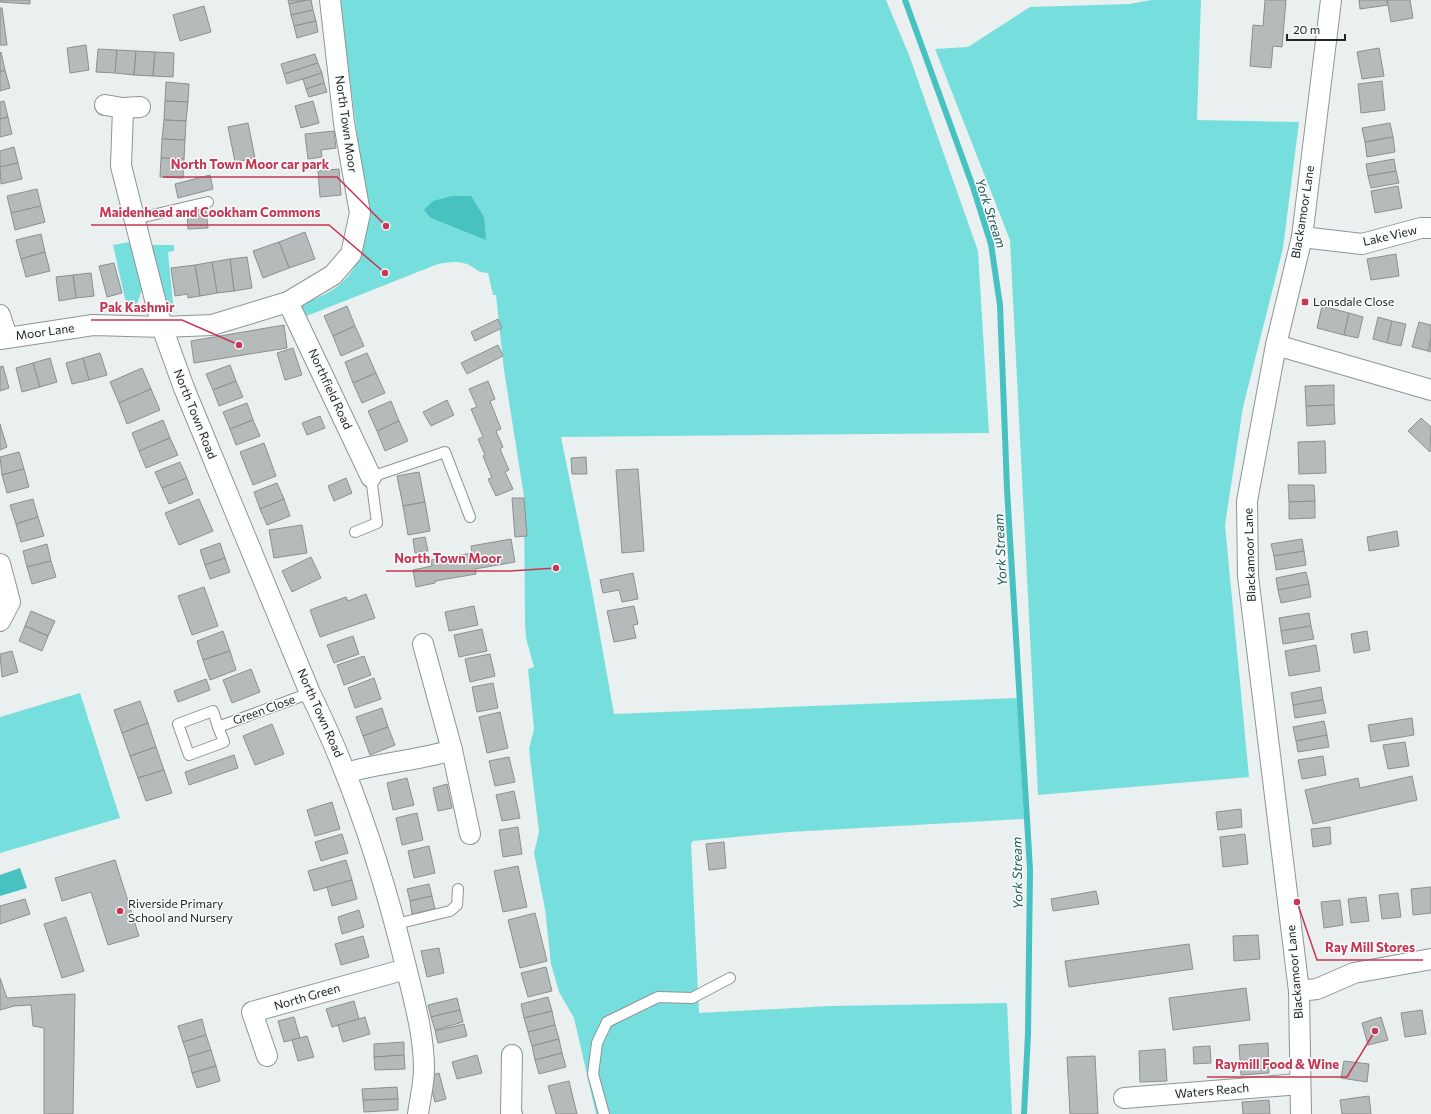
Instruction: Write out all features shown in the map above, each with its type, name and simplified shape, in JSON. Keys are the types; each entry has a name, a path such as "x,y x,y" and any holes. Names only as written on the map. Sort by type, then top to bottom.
{"street":[{"name":"North Town Moor","path":"162,327 212,325 288,302 333,274 351,254 360,213 344,123 330,0"},
{"name":"Blackamoor Lane","path":"1301,1114 1299,991 1248,576 1247,501 1276,346 1302,237 1331,0"},
{"name":"North Town Road","path":"123,107 121,166 162,327 184,388 310,693 333,740 346,773 396,924 418,1016 424,1069 418,1114"},
{"name":"Lake View","path":"1302,237 1362,244 1421,228 1431,228"},
{"name":"Northfield Road","path":"288,302 371,477"},
{"path":"0,315 3,338"},
{"name":"Moor Lane","path":"3,338 93,326 162,327"},
{"path":"1276,346 1431,390"},
{"path":"0,564 10,602 0,621"},
{"path":"423,644 452,750 470,834"},
{"path":"346,773 362,768 432,756 452,750"},
{"path":"1299,991 1317,989 1354,973 1431,959"},
{"name":"North Green","path":"267,1056 252,1012 406,969"},
{"path":"508,1114 512,1055"},
{"name":"Waters Reach","path":"1124,1098 1300,1084"}],"lane":[{"path":"135,219 208,202"},
{"path":"355,532 376,523 371,477 445,452 470,517"},
{"name":"Green Close","path":"218,727 310,693"},
{"name":"Green Close","path":"213,711 218,727 224,742 189,755 178,724 213,711"},
{"path":"396,924 450,911 458,906 458,890"},
{"path":"604,1114 593,1074 597,1043 608,1022 658,997 692,998 730,978"}],"shaded area":[{"path":"339,0 886,0 909,55 978,251 989,433 561,437 591,585 614,714 1017,698 1024,819 789,832 693,841 691,844 699,1013 830,1006 1007,1003 1012,1114 596,1114 574,1018 559,992 551,964 545,909 534,853 539,832 529,749 534,729 528,669 534,667 526,638 525,624 524,496 504,370 496,295 493,295 488,273 480,272 467,264 459,262 438,264 299,319 299,309 302,305 326,294 338,286 352,272 361,255 366,235 367,225 360,155"},
{"path":"1152,0 1201,0 1197,120 1299,122 1283,248 1243,407 1225,525 1249,777 1038,795 1010,240 935,49 968,47 1030,7 1129,4"},
{"path":"452,196 471,196 484,217 486,240 431,218 424,210 433,201"},
{"path":"130,242 143,287 137,304 128,312 113,245"},
{"path":"152,245 174,245 174,251 168,252 174,313 168,310"},
{"path":"80,693 120,818 0,853 0,717"},
{"path":"20,868 27,888 0,896 0,875"}],"building":[{"path":"0,0 30,0 30,4 0,2"},
{"path":"288,0 307,0 289,4"},
{"path":"311,0 313,10 291,15 289,4"},
{"path":"1265,0 1286,0 1282,47 1273,46 1271,68 1250,66 1253,25 1263,26"},
{"path":"1359,0 1387,0 1388,5 1360,9"},
{"path":"1387,0 1410,0 1413,18 1391,22"},
{"path":"204,6 211,32 180,41 173,15"},
{"path":"0,8 2,8 7,45 0,45"},
{"path":"313,10 316,21 294,26 291,15"},
{"path":"316,21 318,32 297,38 294,26"},
{"path":"86,45 89,70 70,73 67,48"},
{"path":"1379,48 1384,76 1362,79 1357,52"},
{"path":"98,49 117,50 115,73 96,72"},
{"path":"117,50 136,51 134,75 115,73"},
{"path":"136,51 155,52 153,76 134,75"},
{"path":"1,52 5,70 0,72 0,53"},
{"path":"155,52 174,53 173,77 153,76"},
{"path":"315,54 318,63 284,74 281,64"},
{"path":"318,63 322,73 287,84 284,74"},
{"path":"5,70 10,88 0,91 0,72"},
{"path":"322,73 324,83 306,89 303,79"},
{"path":"1382,81 1385,110 1361,113 1358,84"},
{"path":"166,82 189,84 188,102 165,101"},
{"path":"324,83 327,92 309,97 306,89"},
{"path":"4,101 8,117 0,119 0,102"},
{"path":"165,101 188,102 186,121 164,120"},
{"path":"313,101 319,123 301,128 295,106"},
{"path":"8,117 12,134 0,137 0,119"},
{"path":"164,120 186,121 185,140 162,139"},
{"path":"248,123 255,158 235,162 228,127"},
{"path":"1390,123 1393,137 1365,142 1362,128"},
{"path":"334,131 336,148 321,150 322,157 308,159 305,134"},
{"path":"1393,137 1395,152 1367,157 1365,142"},
{"path":"162,139 185,140 184,159 161,158"},
{"path":"14,147 18,163 0,167 0,151"},
{"path":"161,158 184,159 183,178 160,177"},
{"path":"1394,159 1396,171 1368,176 1366,164"},
{"path":"18,163 22,179 1,184 0,167"},
{"path":"339,169 341,195 320,197 318,171"},
{"path":"1396,171 1399,183 1371,188 1368,176"},
{"path":"210,175 213,189 178,198 175,184"},
{"path":"1398,186 1402,208 1375,213 1371,191"},
{"path":"37,189 41,206 11,213 7,196"},
{"path":"41,206 45,222 15,230 11,213"},
{"path":"206,210 208,228 188,229 187,212"},
{"path":"305,232 315,259 289,268 279,242"},
{"path":"41,234 45,252 21,259 16,240"},
{"path":"279,242 289,268 263,278 253,251"},
{"path":"45,252 50,271 26,277 21,259"},
{"path":"1396,254 1399,276 1371,280 1367,259"},
{"path":"247,257 252,288 234,291 230,259"},
{"path":"230,259 234,291 217,293 212,262"},
{"path":"212,262 217,293 200,296 195,265"},
{"path":"114,263 122,293 107,297 99,266"},
{"path":"195,265 200,296 188,298 188,294 175,296 171,268"},
{"path":"91,273 94,296 76,298 73,275"},
{"path":"73,275 76,298 59,301 56,277"},
{"path":"347,306 355,326 333,336 324,316"},
{"path":"1322,306 1349,313 1344,335 1317,328"},
{"path":"1349,313 1363,317 1358,338 1344,335"},
{"path":"1378,317 1392,321 1387,343 1373,339"},
{"path":"498,319 502,328 475,341 471,332"},
{"path":"1392,321 1406,324 1401,346 1387,343"},
{"path":"1419,322 1431,325 1431,338 1428,351 1412,347"},
{"path":"284,325 287,348 194,363 191,341"},
{"path":"355,326 364,346 341,356 333,336"},
{"path":"1431,338 1431,352 1428,351"},
{"path":"498,345 503,356 467,374 461,363"},
{"path":"293,348 302,375 285,380 277,353"},
{"path":"100,353 107,375 89,380 83,358"},
{"path":"367,353 376,373 353,383 345,362"},
{"path":"50,358 57,382 40,387 33,363"},
{"path":"83,358 89,380 72,384 66,363"},
{"path":"33,363 40,387 22,392 16,368"},
{"path":"230,365 236,381 213,390 206,374"},
{"path":"3,366 9,388 0,391 0,367"},
{"path":"142,368 151,389 119,403 110,382"},
{"path":"376,373 385,393 362,403 353,383"},
{"path":"236,381 243,397 219,406 213,390"},
{"path":"488,381 495,399 490,401 501,429 496,431 503,447 500,449 509,470 505,472 513,489 496,496 488,479 492,478 478,439 483,437 471,409 477,407 469,389"},
{"path":"1334,385 1334,405 1306,406 1305,386"},
{"path":"151,389 160,410 127,424 119,403"},
{"path":"447,400 454,415 431,426 423,412"},
{"path":"391,401 399,421 377,431 368,411"},
{"path":"247,403 253,420 230,429 223,412"},
{"path":"1334,405 1335,424 1307,426 1306,406"},
{"path":"320,416 325,428 307,435 302,423"},
{"path":"1421,418 1431,427 1430,452 1408,431"},
{"path":"163,420 170,438 139,451 132,433"},
{"path":"253,420 260,436 236,445 230,429"},
{"path":"399,421 408,441 385,451 377,431"},
{"path":"0,424 7,447 0,450"},
{"path":"170,438 178,455 146,468 139,451"},
{"path":"1325,441 1326,473 1299,474 1298,442"},
{"path":"264,443 276,476 253,485 240,452"},
{"path":"19,452 24,469 2,475 0,457"},
{"path":"586,457 587,474 572,474 571,458"},
{"path":"180,462 187,478 162,488 155,472"},
{"path":"24,469 29,487 7,493 2,475"},
{"path":"638,469 644,551 622,553 616,470"},
{"path":"419,472 425,502 403,506 397,476"},
{"path":"187,478 193,494 169,504 162,488"},
{"path":"346,478 352,493 334,501 328,486"},
{"path":"277,483 284,499 260,509 254,492"},
{"path":"1288,485 1314,485 1315,501 1289,502"},
{"path":"512,498 524,498 527,536 515,537"},
{"path":"33,499 38,517 16,524 10,505"},
{"path":"199,499 213,531 179,545 165,513"},
{"path":"284,499 290,516 267,525 260,509"},
{"path":"1315,501 1315,518 1289,519 1289,502"},
{"path":"425,502 430,531 408,535 403,506"},
{"path":"38,517 44,536 21,542 16,524"},
{"path":"302,525 307,553 274,558 269,530"},
{"path":"1397,531 1399,546 1369,551 1367,537"},
{"path":"425,537 428,551 415,553 413,539"},
{"path":"511,539 515,562 475,569 476,574 435,581 435,583 416,587 413,570 432,566 431,560 472,553 471,546"},
{"path":"1302,539 1304,551 1274,556 1271,544"},
{"path":"220,543 225,558 205,565 200,550"},
{"path":"47,544 51,561 27,567 23,551"},
{"path":"1304,551 1306,565 1276,570 1274,556"},
{"path":"311,557 321,578 292,592 282,571"},
{"path":"225,558 230,572 210,579 205,565"},
{"path":"51,561 56,577 32,584 27,567"},
{"path":"1306,572 1309,584 1278,590 1276,578"},
{"path":"633,573 638,599 622,602 619,590 603,593 600,580"},
{"path":"1309,584 1311,597 1281,603 1278,590"},
{"path":"204,587 218,626 192,635 178,596"},
{"path":"366,594 375,618 320,637 310,610 346,597 348,601"},
{"path":"474,606 478,625 449,631 445,612"},
{"path":"634,606 638,624 633,625 636,638 614,642 607,611"},
{"path":"31,611 55,621 48,636 25,626"},
{"path":"1309,613 1311,626 1281,631 1279,618"},
{"path":"25,626 48,636 42,651 19,641"},
{"path":"1311,626 1314,639 1283,644 1281,631"},
{"path":"482,629 487,651 459,657 454,635"},
{"path":"223,631 230,651 203,660 197,641"},
{"path":"1367,631 1370,650 1354,653 1351,634"},
{"path":"353,636 359,654 334,663 327,645"},
{"path":"1316,645 1320,671 1289,676 1285,651"},
{"path":"12,651 18,672 2,677 0,654"},
{"path":"230,651 236,670 210,680 203,660"},
{"path":"490,654 495,676 470,682 465,659"},
{"path":"364,656 371,675 344,685 337,665"},
{"path":"251,669 260,692 232,703 223,680"},
{"path":"374,678 381,699 355,708 348,688"},
{"path":"206,679 210,690 178,702 174,691"},
{"path":"493,683 498,708 477,712 472,687"},
{"path":"1321,687 1323,700 1293,705 1291,693"},
{"path":"1323,700 1326,713 1295,718 1293,705"},
{"path":"140,701 148,723 122,733 114,710"},
{"path":"382,708 388,727 363,736 356,717"},
{"path":"500,712 508,748 487,753 479,717"},
{"path":"1412,718 1414,735 1371,742 1368,725"},
{"path":"1324,721 1327,735 1296,741 1293,727"},
{"path":"148,723 156,747 130,756 122,733"},
{"path":"272,724 284,754 255,765 243,736"},
{"path":"388,727 395,745 370,755 363,736"},
{"path":"1327,735 1329,747 1298,752 1296,741"},
{"path":"1405,742 1409,766 1388,769 1383,745"},
{"path":"156,747 164,770 138,778 130,756"},
{"path":"234,755 238,768 189,785 185,772"},
{"path":"1323,756 1326,775 1302,779 1298,760"},
{"path":"509,757 515,782 495,786 489,761"},
{"path":"164,770 172,793 146,801 138,778"},
{"path":"1412,776 1417,800 1313,824 1305,790 1358,778 1360,788"},
{"path":"407,778 414,805 393,810 387,783"},
{"path":"447,784 452,808 438,811 433,788"},
{"path":"514,791 520,818 502,821 496,795"},
{"path":"332,802 340,829 315,836 307,810"},
{"path":"1241,809 1242,827 1218,830 1216,812"},
{"path":"417,813 423,840 402,845 396,818"},
{"path":"518,827 522,854 503,857 499,830"},
{"path":"1330,827 1331,844 1313,847 1311,829"},
{"path":"342,834 348,853 321,861 315,842"},
{"path":"1245,834 1248,864 1223,867 1220,837"},
{"path":"724,842 726,868 709,870 706,844"},
{"path":"429,846 435,873 414,878 408,851"},
{"path":"115,860 139,936 108,945 91,892 62,901 55,878"},
{"path":"346,860 352,880 314,891 308,871"},
{"path":"518,866 527,907 503,912 494,871"},
{"path":"352,880 357,899 332,906 327,887"},
{"path":"429,884 432,896 410,901 407,889"},
{"path":"1431,887 1431,913 1413,915 1411,889"},
{"path":"1096,891 1099,904 1053,911 1051,899"},
{"path":"1398,893 1401,917 1382,919 1379,895"},
{"path":"432,896 435,909 412,914 410,901"},
{"path":"1366,897 1369,921 1351,923 1348,899"},
{"path":"25,899 30,914 0,924 0,906"},
{"path":"1340,900 1343,925 1324,928 1321,902"},
{"path":"359,910 364,927 342,934 338,917"},
{"path":"535,913 547,961 520,968 508,920"},
{"path":"66,917 84,971 62,978 44,924"},
{"path":"1258,935 1260,959 1234,961 1233,936"},
{"path":"363,936 369,957 341,965 335,944"},
{"path":"1189,944 1193,969 1069,987 1065,961"},
{"path":"439,948 444,973 427,977 421,951"},
{"path":"546,967 552,991 528,997 521,973"},
{"path":"0,978 7,998 75,994 73,1114 44,1114 44,1028 33,1026 31,1005 14,1006 0,1010"},
{"path":"1246,988 1250,1020 1173,1030 1169,998"},
{"path":"548,997 552,1011 524,1018 521,1004"},
{"path":"457,998 460,1010 431,1017 428,1005"},
{"path":"354,1001 359,1019 332,1027 326,1009"},
{"path":"460,1010 463,1022 435,1030 431,1017"},
{"path":"1422,1010 1426,1034 1405,1037 1401,1013"},
{"path":"552,1011 555,1025 528,1032 524,1018"},
{"path":"294,1017 300,1038 284,1042 278,1021"},
{"path":"365,1017 370,1034 343,1042 338,1025"},
{"path":"1381,1017 1388,1040 1368,1045 1362,1023"},
{"path":"202,1019 206,1035 183,1042 178,1026"},
{"path":"464,1024 467,1036 438,1043 435,1031"},
{"path":"555,1025 559,1039 532,1046 528,1032"},
{"path":"206,1035 211,1050 188,1057 183,1042"},
{"path":"307,1036 314,1057 298,1061 292,1040"},
{"path":"559,1039 562,1053 535,1060 532,1046"},
{"path":"404,1042 404,1055 374,1057 374,1044"},
{"path":"1268,1043 1269,1073 1241,1075 1239,1045"},
{"path":"1210,1046 1211,1063 1194,1064 1193,1047"},
{"path":"1165,1049 1167,1081 1140,1082 1139,1051"},
{"path":"211,1050 216,1066 192,1073 188,1057"},
{"path":"562,1053 566,1067 539,1074 535,1060"},
{"path":"404,1055 405,1069 375,1070 374,1057"},
{"path":"477,1055 482,1073 457,1079 452,1062"},
{"path":"1095,1056 1098,1114 1070,1114 1067,1057"},
{"path":"1344,1061 1369,1064 1367,1082 1341,1078"},
{"path":"216,1066 220,1081 197,1088 192,1073"},
{"path":"439,1073 446,1099 435,1102 428,1076"},
{"path":"569,1081 577,1114 556,1114 548,1086"},
{"path":"397,1087 398,1099 363,1100 362,1089"},
{"path":"1369,1096 1371,1114 1342,1114 1340,1100"},
{"path":"398,1099 398,1110 364,1112 363,1100"},
{"path":"1269,1100 1270,1114 1243,1114 1242,1102"}],"waterway":[{"name":"York Stream","path":"905,0 973,187 991,244 1000,305 1007,489 1030,869 1028,1034 1024,1114"}],"place":[{"name":"North Town Moor car park","path":"386,226"},
{"name":"Maidenhead and Cookham Commons","path":"385,273"},
{"name":"Lonsdale Close","path":"1305,302"},
{"name":"Pak Kashmir","path":"239,345"},
{"name":"North Town Moor","path":"556,568"},
{"name":"Ray Mill Stores","path":"1297,902"},
{"name":"Riverside Primary School and Nursery","path":"120,911"},
{"name":"Raymill Food & Wine","path":"1375,1031"}]}
